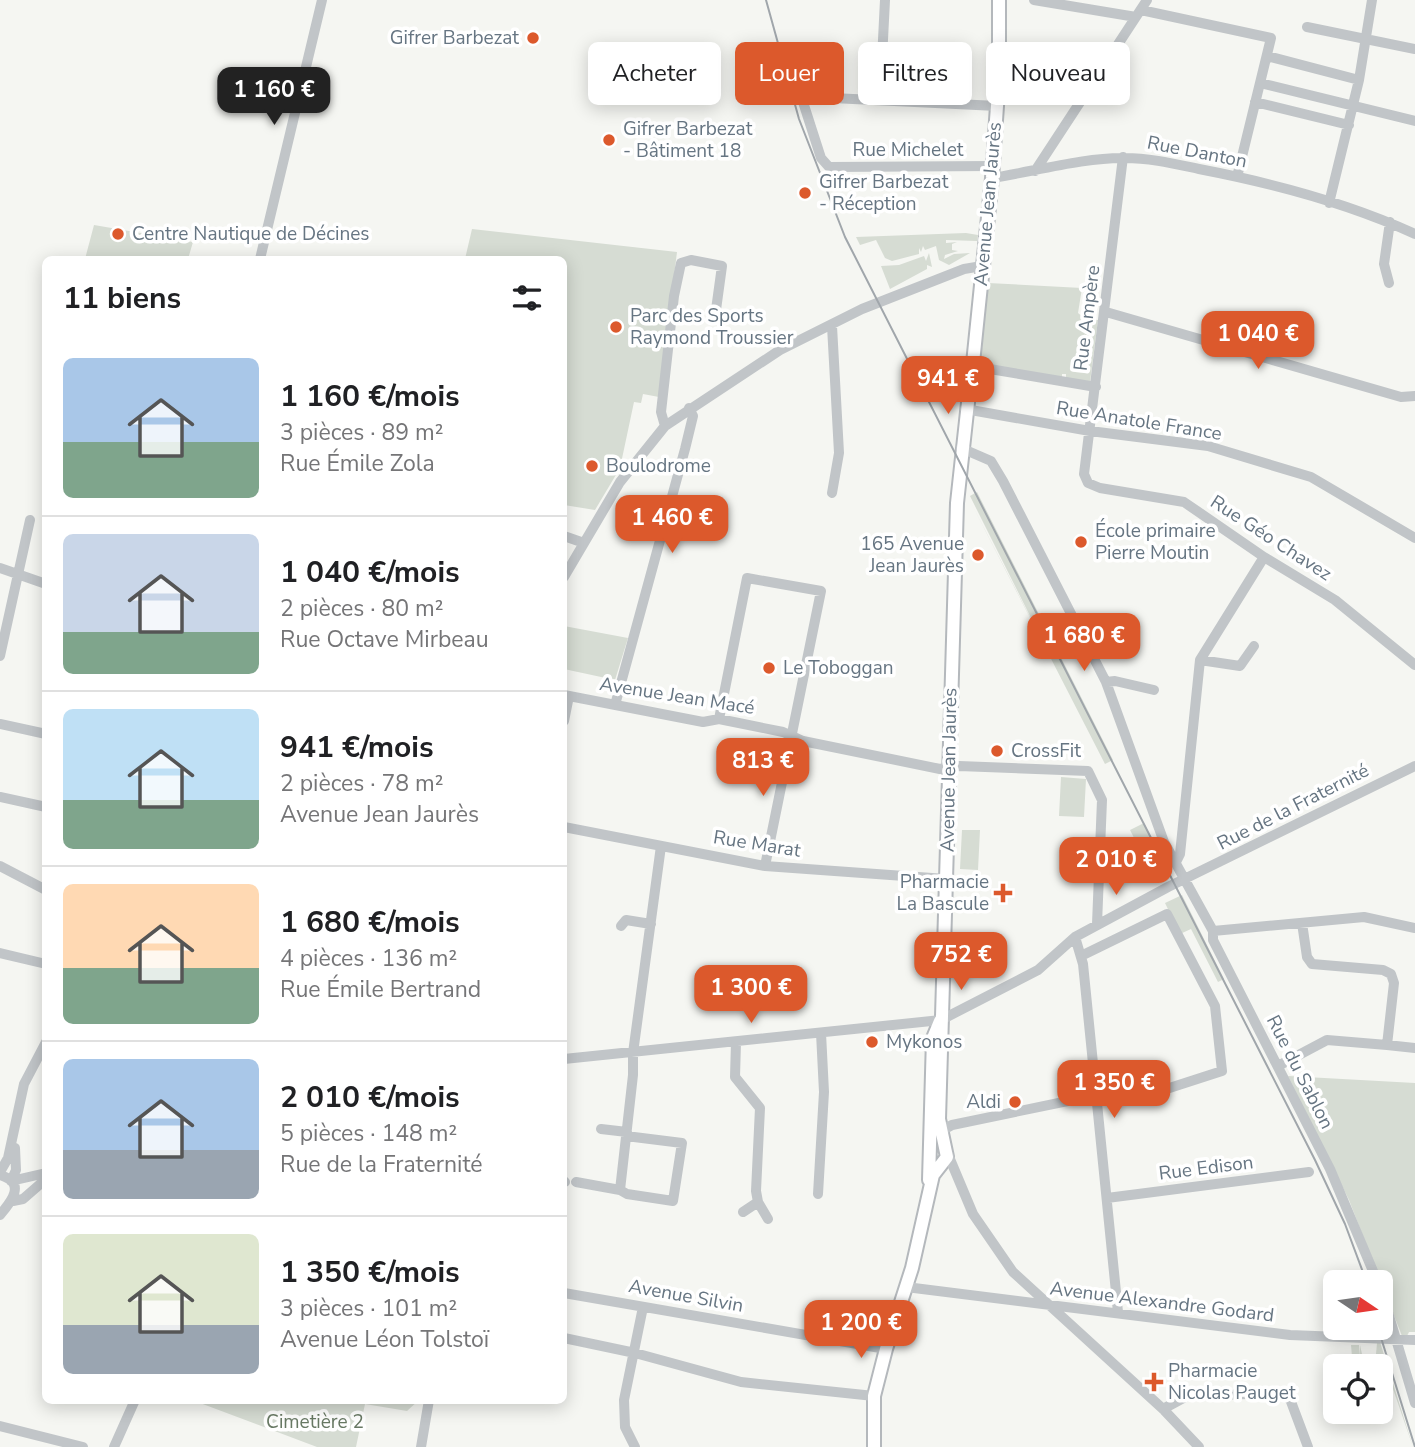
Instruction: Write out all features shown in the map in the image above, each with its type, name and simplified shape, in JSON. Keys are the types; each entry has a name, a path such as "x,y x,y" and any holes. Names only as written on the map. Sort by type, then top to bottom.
{"main road":[{"name":"Avenue Jean Jaurès","path":"874,1447 874,1396 906,1287 929,1191 944,1158 941,1131 941,1020 957,520 992,172 997,106 999,0"},
{"name":"Avenue Jean Jaurès","path":"929,1191 933,1038 941,1020"},
{"path":"930,1153 933,1162 944,1158"}],"street":[{"path":"261,256 322,0"},
{"path":"883,42 885,0"},
{"path":"1034,0 1138,13 1271,38 1237,177"},
{"path":"1035,171 1147,0"},
{"path":"1329,203 1359,80 1372,0"},
{"path":"1307,27 1415,49"},
{"path":"1266,56 1359,80"},
{"path":"1260,83 1415,121"},
{"name":"Rue Michelet","path":"858,98 812,97 803,102 824,165 833,168 928,168 992,172"},
{"path":"1255,102 1349,125"},
{"path":"972,105 997,106"},
{"name":"Rue Danton","path":"992,172 1035,171 1123,158 1237,177 1390,222 1415,234"},
{"name":"Rue Ampère","path":"1088,482 1084,474 1123,158"},
{"path":"1389,284 1384,264 1390,222"},
{"path":"665,426 661,412 681,263 691,260 722,266 715,317"},
{"path":"567,573 620,482 665,426 688,408 780,350 844,320 877,308 911,290 964,269 982,266"},
{"path":"1106,312 1401,397 1415,396"},
{"path":"832,326 839,453 832,493"},
{"path":"972,366 1096,387"},
{"path":"615,705 685,449 693,416 688,408"},
{"name":"Rue Anatole France","path":"968,411 1090,431 1208,446 1311,477 1415,538"},
{"name":"Rue du Sablon","path":"965,450 991,461 1106,682 1164,842 1213,931 1213,940 1335,1180 1373,1270"},
{"name":"Rue Géo Chavez","path":"1088,482 1100,488 1184,502 1335,600 1415,665"},
{"path":"0,656 30,520"},
{"path":"567,537 584,543"},
{"path":"1176,862 1181,854 1200,660 1264,556"},
{"path":"0,568 42,583"},
{"path":"719,719 747,578 821,591 765,866"},
{"path":"1200,660 1240,666 1254,646"},
{"path":"1106,682 1115,681 1154,690"},
{"name":"Avenue Jean Macé","path":"567,695 704,722 719,719 803,741 949,768 959,766 1088,771 1102,800 1097,925"},
{"path":"0,724 42,733"},
{"name":"Rue de la Fraternité","path":"941,1020 1038,970 1075,937 1159,894 1170,885 1186,880 1415,766"},
{"path":"0,797 42,806"},
{"name":"Rue Marat","path":"567,828 765,866 946,879"},
{"path":"620,1190 633,1053 661,846"},
{"path":"0,866 42,888"},
{"path":"1081,956 1167,914 1215,1006 1222,1071 1154,1093"},
{"path":"1213,931 1364,917 1415,928"},
{"path":"621,926 626,920 650,924"},
{"path":"1302,923 1307,957 1312,964 1383,970 1391,974 1394,983 1387,1045"},
{"path":"1075,937 1081,956 1097,1095 1118,1312"},
{"path":"0,953 42,963"},
{"path":"567,1059 941,1020"},
{"path":"818,1194 824,1093 821,1033"},
{"path":"1278,1066 1327,1040 1415,1048"},
{"path":"736,1042 736,1077 760,1108 758,1202 768,1219"},
{"path":"5,1208 16,1191 11,1181 0,1174 7,1162 14,1137 24,1084 42,1050"},
{"path":"941,1131 952,1125 1097,1095"},
{"path":"568,1182 673,1202 682,1143 601,1129"},
{"path":"11,1181 16,1161 14,1137"},
{"path":"944,1158 954,1171 984,1234 1013,1272 1163,1409 1199,1447"},
{"path":"16,1161 27,1170 42,1172"},
{"name":"Rue Edison","path":"1107,1198 1309,1171"},
{"path":"11,1181 42,1173"},
{"path":"5,1208 23,1199 42,1182"},
{"path":"743,1212 758,1202"},
{"name":"Avenue Alexandre Godard","path":"906,1287 1290,1335 1415,1340"},
{"name":"Avenue Silvin","path":"567,1294 886,1349"},
{"path":"635,1447 625,1427 624,1400 643,1307"},
{"path":"1393,1324 1415,1403"},
{"path":"567,1339 635,1353 741,1382 874,1396"},
{"path":"1163,1409 1187,1396 1279,1393 1290,1399 1308,1447"},
{"path":"114,1447 133,1404"},
{"path":"421,1447 428,1404"},
{"path":"0,1426 83,1447"}],"green space":[{"name":"Centre Nautique de Décines","path":"94,225 193,242 189,256 86,256"},
{"name":"Parc des Sports Raymond Troussier","path":"472,229 677,252 659,397 643,394 641,403 634,402 620,468 595,510 567,505 567,256 466,256"},
{"path":"966,233 978,235 977,241 946,240 946,243 957,242 952,244 952,250 958,251 945,255 944,259 954,254 970,253 949,265 939,260 936,246 925,250 923,246 921,252 919,248 919,254 892,261 885,258 876,240 860,245 856,237"},
{"path":"929,253 932,267 927,265 927,269 890,289 881,266 899,265 924,256 926,261"},
{"path":"988,283 1082,288 1078,313 1084,318 1098,320 1090,382 1066,379 1066,374 1062,374 1062,378 980,363"},
{"path":"977,492 1113,760 1105,764 968,497 1046,648 970,496"},
{"path":"567,627 628,638 615,680 567,670"},
{"path":"1061,777 1086,779 1084,817 1059,816"},
{"path":"1144,823 1171,875 1163,877 1157,883 1130,830"},
{"path":"962,830 980,830 978,870 960,869"},
{"path":"1182,895 1224,979 1218,982 1191,929 1180,934 1165,903"},
{"path":"1288,1076 1415,1083 1415,1332 1409,1332 1407,1336 1402,1336 1393,1313 1393,1270 1376,1270 1349,1200"},
{"path":"1380,1342 1384,1354 1376,1354 1377,1343"},
{"path":"1351,1345 1359,1345 1360,1354 1352,1354"},
{"path":"1393,1383 1413,1447 1393,1389"},
{"name":"Cimetière 2","path":"203,1404 365,1404 356,1447 317,1447"},
{"name":"Cimetière 2","path":"365,1404 415,1404 407,1411"}],"tram line":[{"path":"766,0 799,119 845,237 1315,1160 1345,1224 1362,1270"},
{"path":"1382,1340 1415,1447"}],"place":[{"name":"Gifrer Barbezat","path":"533,38"},
{"name":"Gifrer Barbezat - Bâtiment 18","path":"609,140"},
{"name":"Gifrer Barbezat - Réception","path":"805,193"},
{"name":"Centre Nautique de Décines","path":"118,234"},
{"name":"Parc des Sports Raymond Troussier","path":"616,327"},
{"name":"Boulodrome","path":"592,466"},
{"name":"École primaire Pierre Moutin","path":"1081,542"},
{"name":"165 Avenue Jean Jaurès","path":"978,555"},
{"name":"Le Toboggan","path":"769,668"},
{"name":"CrossFit","path":"997,751"},
{"name":"Pharmacie La Bascule","path":"1003,893"},
{"name":"Mykonos","path":"872,1042"},
{"name":"Aldi","path":"1015,1102"},
{"name":"Pharmacie Nicolas Pauget","path":"1154,1382"}]}
